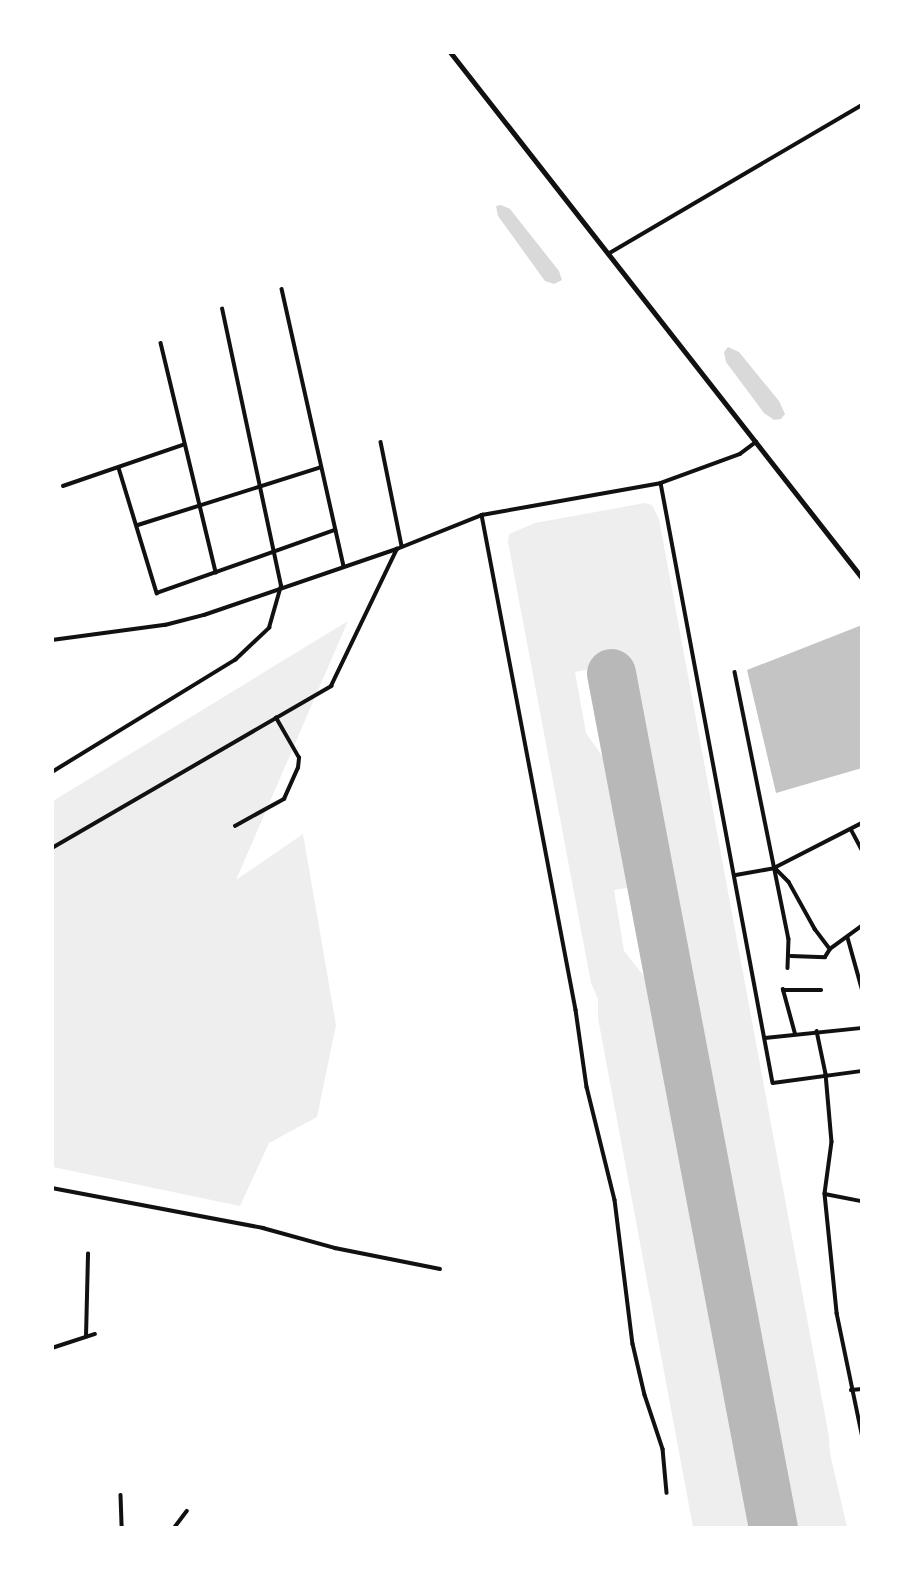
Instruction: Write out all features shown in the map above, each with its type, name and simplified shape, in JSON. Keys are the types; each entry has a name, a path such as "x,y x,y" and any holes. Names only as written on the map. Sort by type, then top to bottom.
{"highway":[{"path":"450,52 862,578"}],"street":[{"path":"608,254 862,105"},
{"path":"282,289 344,566"},
{"path":"52,772 235,660 269,628 281,586 222,309"},
{"path":"161,343 216,572"},
{"path":"52,848 331,686 400,548 381,442"},
{"path":"52,640 165,625 204,615 281,586 400,548 482,515 661,483 740,454 755,442"},
{"path":"63,486 184,445"},
{"path":"119,468 157,593 335,530"},
{"path":"138,525 260,489 320,468"},
{"path":"661,483 773,1083 862,1071"},
{"path":"482,515 576,1010 587,1087 615,1200 634,1344 645,1395 663,1449 667,1493"},
{"path":"735,672 790,956 788,968"},
{"path":"235,826 284,799 298,768 299,758 276,718"},
{"path":"736,875 774,868 862,823"},
{"path":"851,829 862,850"},
{"path":"774,868 789,882 815,929 830,949"},
{"path":"790,956 817,959 825,957 830,949 862,926"},
{"path":"848,938 862,988"},
{"path":"795,1034 783,990 821,990"},
{"path":"765,1038 862,1028"},
{"path":"817,1031 826,1074 832,1142 825,1194 838,1313 851,1390 862,1434"},
{"path":"52,1188 263,1228 335,1248 440,1269"},
{"path":"825,1194 862,1201"},
{"path":"86,1337 88,1254"},
{"path":"52,1348 95,1334"},
{"path":"851,1390 862,1389"},
{"path":"121,1495 122,1528"},
{"path":"174,1528 187,1511"}],"shaded area":[{"path":"496,206 510,209 559,271 562,280 554,284 545,281 498,216"},
{"path":"728,347 739,352 779,401 785,414 781,419 774,420 764,413 726,362 724,352"},
{"path":"645,503 652,505 659,519 830,1454 847,1527 791,1527 627,662 575,672 586,733 614,773 633,887 614,890 624,951 656,991 757,1527 693,1527 598,1018 598,999 591,983 508,542 509,534 535,523"},
{"path":"348,621 236,880 303,834 336,1025 317,1117 269,1143 240,1206 53,1167 53,801"}],"building":[{"path":"862,625 862,768 776,793 747,670"}],"runway":[{"path":"611,673 773,1528"}]}
